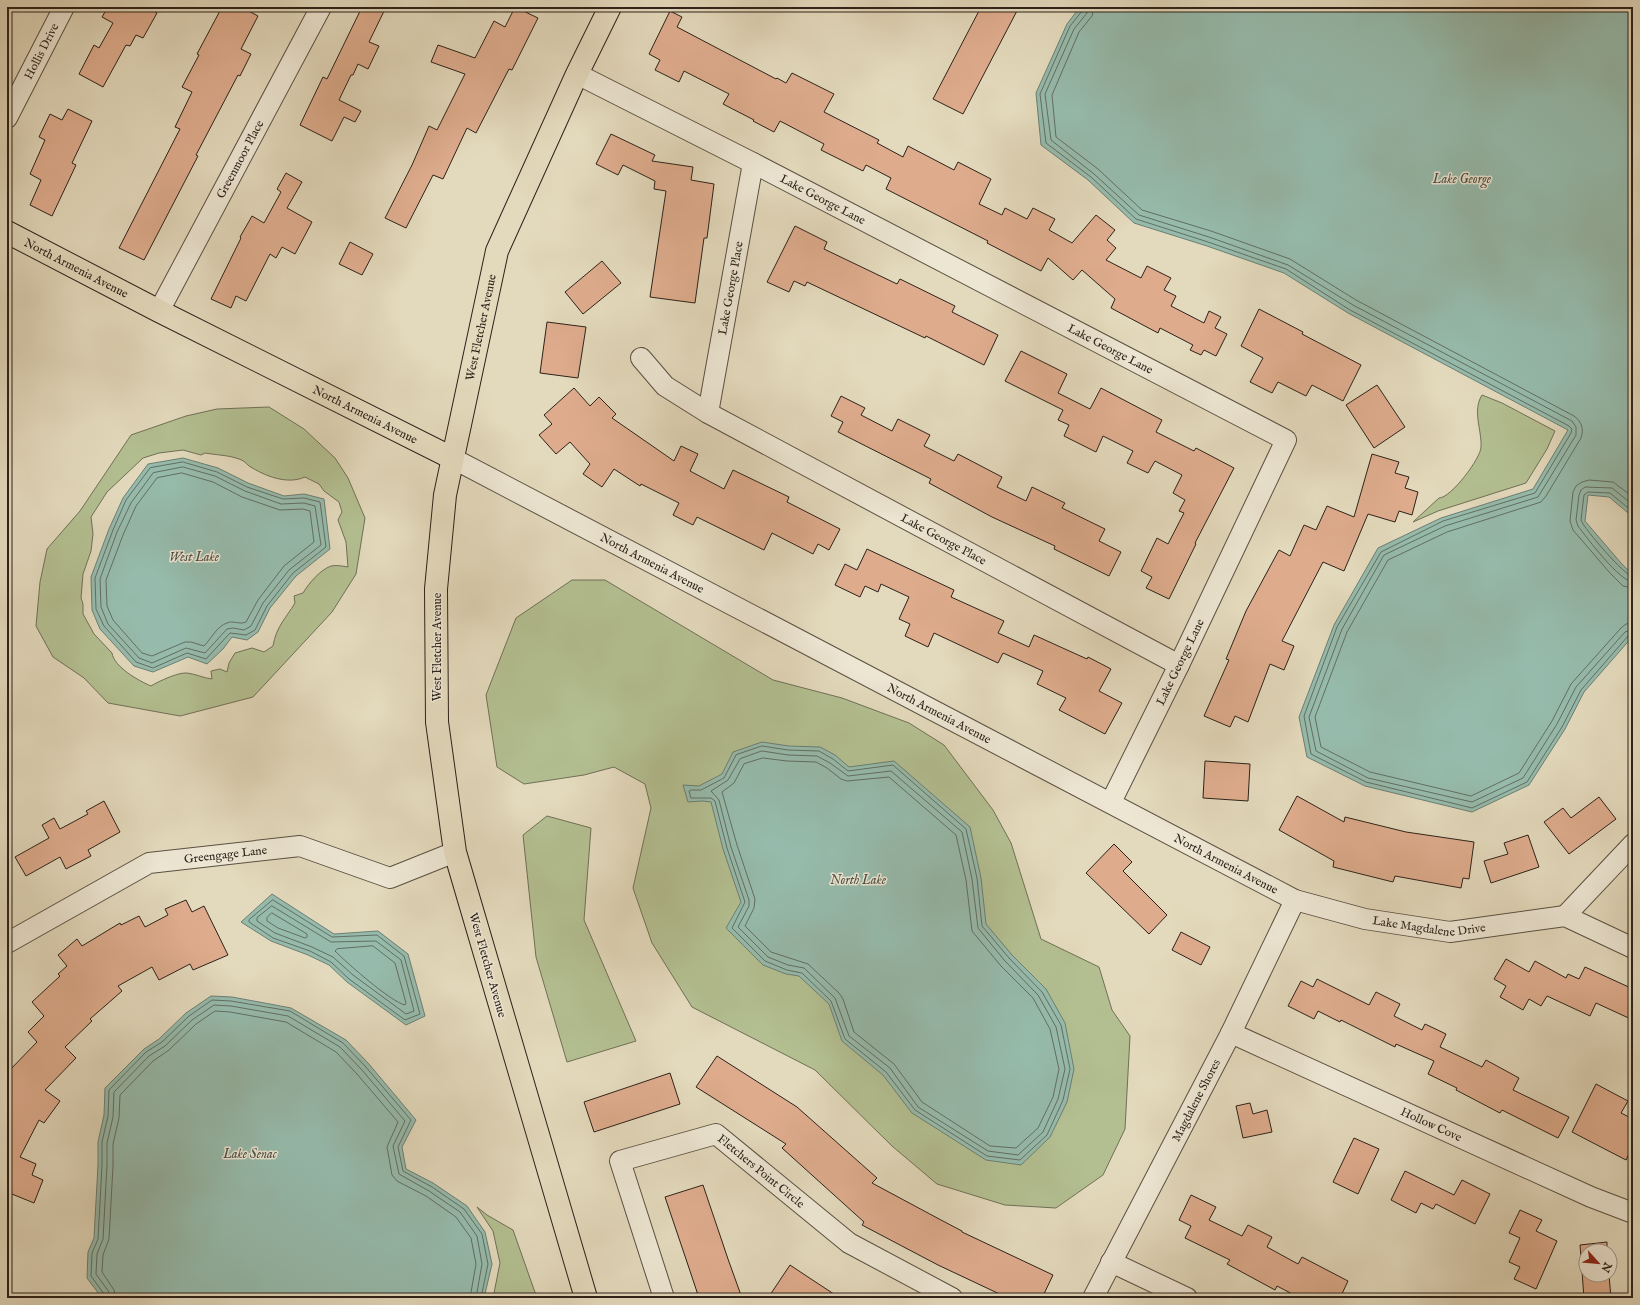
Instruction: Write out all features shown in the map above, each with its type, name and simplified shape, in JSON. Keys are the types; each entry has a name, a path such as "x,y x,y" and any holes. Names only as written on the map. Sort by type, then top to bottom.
{"main road":[{"name":"West Fletcher Avenue","path":"586,1298 455,852 437,722 436,589 444,495 497,251 577,74 610,7"},
{"name":"North Armenia Avenue","path":"7,232 452,458"}],"street":[{"name":"Hollis Drive","path":"7,118 64,7"},
{"name":"Greenmoor Place","path":"160,311 322,7"},
{"name":"Lake George Lane","path":"577,74 753,163 1286,440 1179,665 1111,802"},
{"name":"Lake George Place","path":"708,413 753,163"},
{"name":"Lake George Place","path":"641,358 665,386 708,413 1179,665"},
{"name":"North Armenia Avenue","path":"452,458 495,482 1111,802 1295,900"},
{"path":"1633,844 1565,916 1633,948"},
{"name":"Greengage Lane","path":"7,943 149,863 300,846 390,878 455,852"},
{"name":"Lake Magdalene Drive","path":"1295,900 1365,919 1450,932 1565,916"},
{"name":"Magdalene Shores","path":"1093,1298 1231,1033 1295,900"},
{"name":"Hollow Cove","path":"1231,1033 1591,1197 1633,1213"},
{"name":"Fletchers Point Circle","path":"664,1298 620,1161 716,1134 849,1242 952,1298"},
{"path":"1111,1262 1187,1298"}],"shaded area":[{"path":"1482,395 1502,403 1555,431 1547,449 1526,483 1438,511 1413,522 1439,498 1451,492 1458,485 1476,460 1481,447 1478,407"},
{"path":"269,407 304,429 335,458 348,478 365,518 356,574 332,612 253,697 180,716 108,703 84,678 53,657 36,626 40,582 47,549 80,511 131,435 186,416 217,409","holes":["183,450 201,455 205,453 235,458 242,460 255,470 269,476 284,480 305,477 319,484 324,491 339,502 342,512 338,520 346,542 348,567 331,566 323,570 308,585 303,593 294,596 295,603 276,633 273,646 264,652 252,648 235,653 229,663 227,672 220,669 211,671 212,679 183,673 169,677 151,686 128,673 117,663 112,653 94,634 83,614 83,604 81,598 83,574 91,551 93,534 91,517 107,492 143,458 159,453"]},
{"path":"572,580 605,580 773,680 842,698 909,723 944,745 993,810 1011,843 1041,939 1099,967 1112,1010 1130,1036 1125,1129 1103,1175 1056,1208 1005,1205 937,1184 892,1146 815,1070 692,1007 652,943 633,888 651,808 645,784 614,767 584,775 524,784 497,767 486,695 516,618"},
{"path":"547,816 591,828 584,920 636,1041 567,1062 536,957 523,835"},
{"path":"477,1207 487,1215 513,1230 537,1298 493,1298 500,1263 493,1231"}],"water":[{"name":"Lake George","path":"1080,7 1633,7 1633,517 1609,497 1588,495 1585,521 1633,575 1633,636 1584,692 1565,729 1529,785 1472,812 1365,786 1307,757 1299,717 1334,625 1378,548 1441,518 1533,489 1568,430 1348,313 1284,273 1207,246 1134,223 1088,180 1041,145 1036,93 1067,24"},
{"name":"West Lake","path":"183,458 218,468 248,483 284,496 304,494 324,499 330,549 296,576 270,608 258,632 247,640 232,637 223,649 207,664 188,657 153,672 134,666 100,629 92,610 91,577 109,529 123,498 148,464"},
{"name":"North Lake","path":"762,742 789,746 820,747 835,755 849,767 894,761 970,827 981,878 986,924 1012,955 1046,989 1065,1023 1074,1069 1067,1102 1050,1137 1021,1165 986,1160 912,1113 883,1075 842,1041 829,1004 799,976 786,974 763,965 726,928 741,902 723,849 711,802 688,802 683,785 699,786 722,774 733,752"},
{"path":"272,894 334,934 378,931 408,954 425,1016 406,1025 347,982 329,965 308,955 271,941 241,922"},
{"name":"Lake Senac","path":"211,996 232,997 291,1008 346,1040 368,1063 416,1120 402,1147 406,1169 433,1183 467,1206 485,1232 492,1264 484,1298 102,1298 87,1278 88,1252 94,1238 98,1142 104,1115 105,1088 144,1049 159,1039 186,1013"}],"building":[{"path":"108,7 146,7 157,13 143,38 136,35 130,46 126,45 103,87 79,74 94,45 99,48 113,23 102,17"},
{"path":"222,7 241,7 258,16 241,49 251,54 240,76 238,75 196,155 198,156 144,260 119,248 180,129 175,127 192,92 182,87 199,55 197,54"},
{"path":"362,7 386,7 369,42 379,46 368,69 358,64 339,100 361,111 355,122 344,117 332,141 300,125 323,77 327,79"},
{"path":"515,7 538,18 512,70 509,69 476,133 467,128 443,179 433,175 406,228 385,218 412,165 429,126 437,130 465,74 431,62 438,45 475,58 494,21 505,27"},
{"path":"981,7 1019,7 963,114 933,99"},
{"path":"670,11 682,17 677,27 776,79 777,78 786,83 792,73 834,94 824,112 879,140 877,143 903,157 908,146 954,170 958,162 991,179 979,204 1002,215 1005,208 1027,219 1033,208 1055,219 1049,230 1072,243 1096,215 1115,230 1107,240 1116,248 1106,260 1141,278 1147,266 1171,278 1164,290 1176,296 1171,306 1204,323 1209,311 1221,317 1215,328 1227,334 1216,356 1204,350 1201,355 1190,350 1193,345 1160,328 1158,333 1111,308 1115,299 1082,270 1073,280 1048,258 1041,271 987,243 988,241 886,189 891,178 866,165 863,171 821,150 824,144 780,121 774,132 723,104 729,94 684,71 679,82 655,70 660,60 649,54"},
{"path":"68,109 92,121 72,163 76,165 52,216 30,205 41,180 30,174 45,140 39,137 50,114 62,120"},
{"path":"611,134 655,155 652,161 693,167 691,180 714,184 707,238 704,238 695,303 650,297 666,191 654,189 655,181 623,165 618,175 596,164"},
{"path":"286,173 302,182 287,208 312,222 295,254 282,247 276,258 270,254 246,301 236,296 231,308 211,299 241,238 240,237 252,216 264,223 281,192 277,189"},
{"path":"795,226 827,242 824,249 897,284 900,279 955,306 952,312 998,335 984,365 926,336 925,338 807,282 805,286 794,281 789,292 767,282"},
{"path":"350,242 373,254 362,275 339,264"},
{"path":"602,261 621,283 583,314 565,292"},
{"path":"1259,309 1303,332 1302,334 1361,365 1343,401 1312,385 1306,396 1278,382 1272,393 1250,382 1263,358 1241,346"},
{"path":"547,322 586,327 578,378 540,373"},
{"path":"1021,351 1067,374 1058,393 1090,409 1101,388 1162,420 1156,432 1194,451 1196,448 1234,468 1195,543 1196,544 1169,599 1146,588 1152,577 1141,571 1157,538 1168,544 1184,513 1179,511 1185,500 1173,493 1182,475 1155,461 1148,473 1127,463 1133,451 1103,436 1096,452 1064,436 1069,425 1058,420 1063,410 1005,381"},
{"path":"1377,385 1405,427 1374,448 1346,405"},
{"path":"574,388 590,406 599,397 616,414 612,418 674,461 681,446 698,454 690,471 724,489 733,470 789,497 787,502 840,529 829,550 818,544 813,554 772,533 764,550 697,517 693,525 673,515 679,503 641,484 640,486 614,469 602,487 583,474 590,464 570,442 556,454 539,435 552,424 544,415"},
{"path":"841,396 865,408 861,415 892,431 898,419 930,435 924,446 954,461 958,454 1002,477 997,487 1026,501 1032,487 1065,503 1062,508 1105,529 1099,541 1121,552 1109,576 1054,549 1055,546 992,517 929,483 931,479 838,432 843,422 831,416"},
{"path":"1372,454 1399,462 1395,473 1409,477 1405,488 1418,492 1412,515 1399,511 1395,522 1368,514 1344,571 1323,562 1282,641 1294,646 1284,670 1270,664 1248,722 1235,716 1230,727 1204,716 1229,660 1226,659 1246,611 1279,550 1290,556 1304,525 1316,530 1327,506 1354,517"},
{"path":"867,549 954,590 951,597 1004,621 998,633 1029,647 1034,635 1087,659 1088,657 1111,669 1099,691 1122,703 1105,734 1059,710 1066,698 1037,684 1043,671 1003,653 998,663 934,633 928,647 905,636 910,624 899,619 909,597 881,584 878,592 865,586 860,597 835,585 845,564 857,570"},
{"path":"1205,761 1250,764 1248,801 1203,798"},
{"path":"1297,796 1344,822 1345,817 1406,832 1474,842 1469,879 1463,878 1461,888 1395,876 1393,882 1333,867 1334,861 1279,830"},
{"path":"1599,797 1616,819 1569,854 1544,822 1563,808 1571,818"},
{"path":"104,801 120,832 88,850 91,856 66,869 60,857 26,876 15,857 49,838 42,825 54,818 60,829 88,814 86,811"},
{"path":"1528,835 1539,867 1491,883 1484,861 1508,854 1504,843"},
{"path":"1114,844 1132,862 1123,871 1167,915 1149,934 1086,873"},
{"path":"186,900 192,912 204,906 228,955 193,970 190,964 159,980 152,967 118,986 122,991 90,1019 92,1021 65,1047 76,1058 45,1090 60,1101 44,1123 39,1120 20,1157 36,1164 32,1175 43,1180 34,1203 7,1192 7,1073 37,1042 28,1032 44,1016 32,1002 60,976 58,974 67,966 58,955 77,939 82,946 120,923 121,925 139,916 145,927 168,915 165,909"},
{"path":"1181,932 1210,947 1201,965 1172,950"},
{"path":"1506,959 1529,972 1535,961 1566,978 1568,974 1579,979 1585,967 1633,989 1633,1020 1596,1003 1590,1016 1547,996 1541,1006 1529,999 1523,1010 1500,997 1506,986 1494,979"},
{"path":"1317,979 1369,1005 1376,992 1400,1004 1394,1016 1422,1030 1425,1024 1446,1034 1440,1047 1482,1067 1486,1060 1519,1078 1513,1090 1569,1117 1558,1138 1502,1110 1500,1113 1456,1090 1457,1088 1428,1074 1434,1061 1396,1044 1395,1047 1341,1020 1340,1022 1318,1011 1314,1019 1288,1006 1301,981 1313,987"},
{"path":"717,1056 797,1107 877,1178 872,1183 962,1232 1053,1275 1042,1298 1008,1298 938,1265 862,1225 864,1222 782,1148 786,1144 696,1087"},
{"path":"670,1073 680,1104 594,1132 584,1102"},
{"path":"1596,1084 1628,1101 1621,1113 1633,1119 1633,1145 1626,1160 1572,1132"},
{"path":"1250,1103 1253,1114 1267,1110 1272,1132 1243,1138 1236,1106"},
{"path":"1354,1138 1379,1149 1358,1194 1333,1182"},
{"path":"1405,1171 1454,1195 1462,1180 1490,1194 1475,1224 1436,1204 1433,1209 1421,1203 1416,1213 1391,1200"},
{"path":"703,1185 742,1298 699,1298 665,1197"},
{"path":"1191,1195 1216,1207 1209,1220 1242,1236 1248,1225 1272,1237 1267,1247 1298,1264 1302,1257 1348,1281 1340,1298 1300,1298 1277,1286 1275,1290 1227,1264 1230,1260 1185,1238 1191,1226 1179,1220"},
{"path":"1520,1210 1542,1220 1536,1231 1557,1241 1536,1289 1514,1279 1520,1267 1509,1262 1520,1238 1509,1233"},
{"path":"790,1265 811,1279 840,1298 768,1298"},
{"path":"1583,1283 1610,1283 1611,1298 1584,1298"}]}
